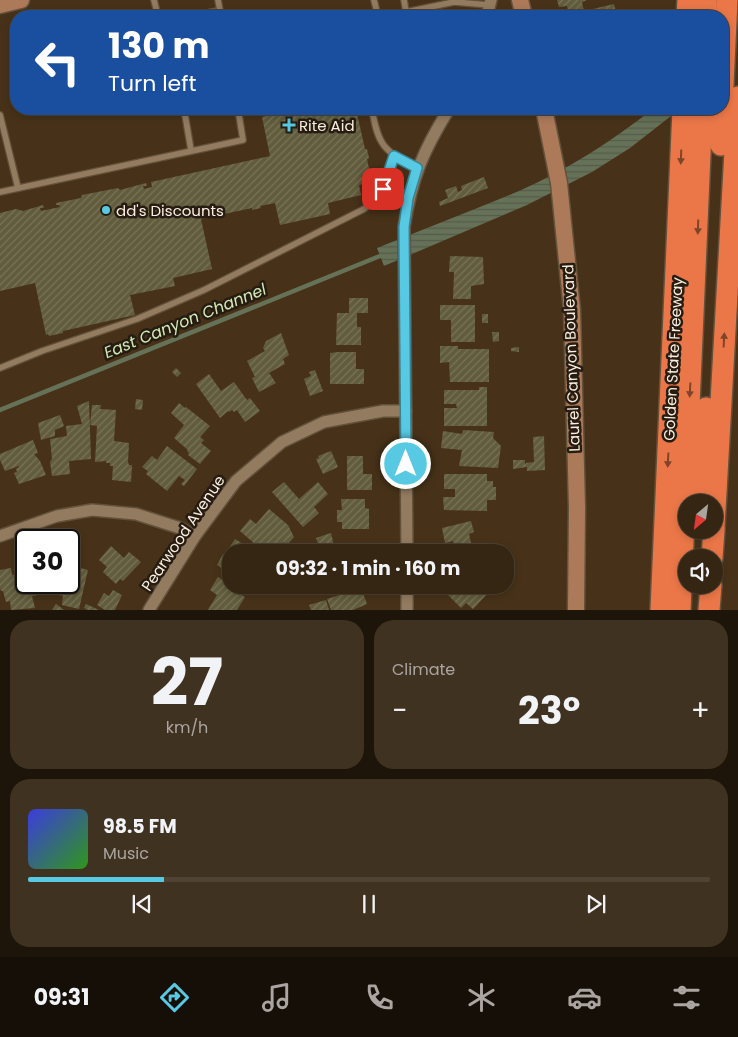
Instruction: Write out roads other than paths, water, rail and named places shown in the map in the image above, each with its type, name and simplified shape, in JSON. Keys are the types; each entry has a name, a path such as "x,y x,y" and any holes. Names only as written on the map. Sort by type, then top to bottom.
{"highway":[{"path":"716,494 738,97"},
{"name":"Golden State Freeway","path":"660,610 683,115"},
{"path":"680,610 702,115"},
{"path":"700,494 722,115"},
{"path":"692,610 693,594"},
{"path":"709,610 710,594"}],"main road":[{"path":"0,5 21,0"},
{"name":"Laurel Canyon Boulevard","path":"545,115 559,183 572,310 577,508 576,610"}],"street":[{"path":"406,544 404,227 408,198 417,168 428,143 445,115"},
{"name":"Pearwood Avenue","path":"149,610 196,536 236,480 282,442 324,422 383,411 406,411"},
{"path":"0,536 56,516 92,510 136,514 180,528 196,536"},
{"path":"407,594 407,610"}],"lane":[{"path":"415,10 454,1 489,7"},
{"path":"0,115 18,188"},
{"path":"185,115 191,150"},
{"path":"0,192 243,140 239,115"},
{"path":"373,115 381,142 394,156 417,168"},
{"path":"0,368 42,351 137,319 204,290 364,209 378,197 383,189 394,156"}],"waterway":[{"name":"East Canyon Channel","path":"0,410 380,256"}],"place":[{"name":"Rite Aid","path":"289,125"},
{"name":"dd's Discounts","path":"106,210"}]}
